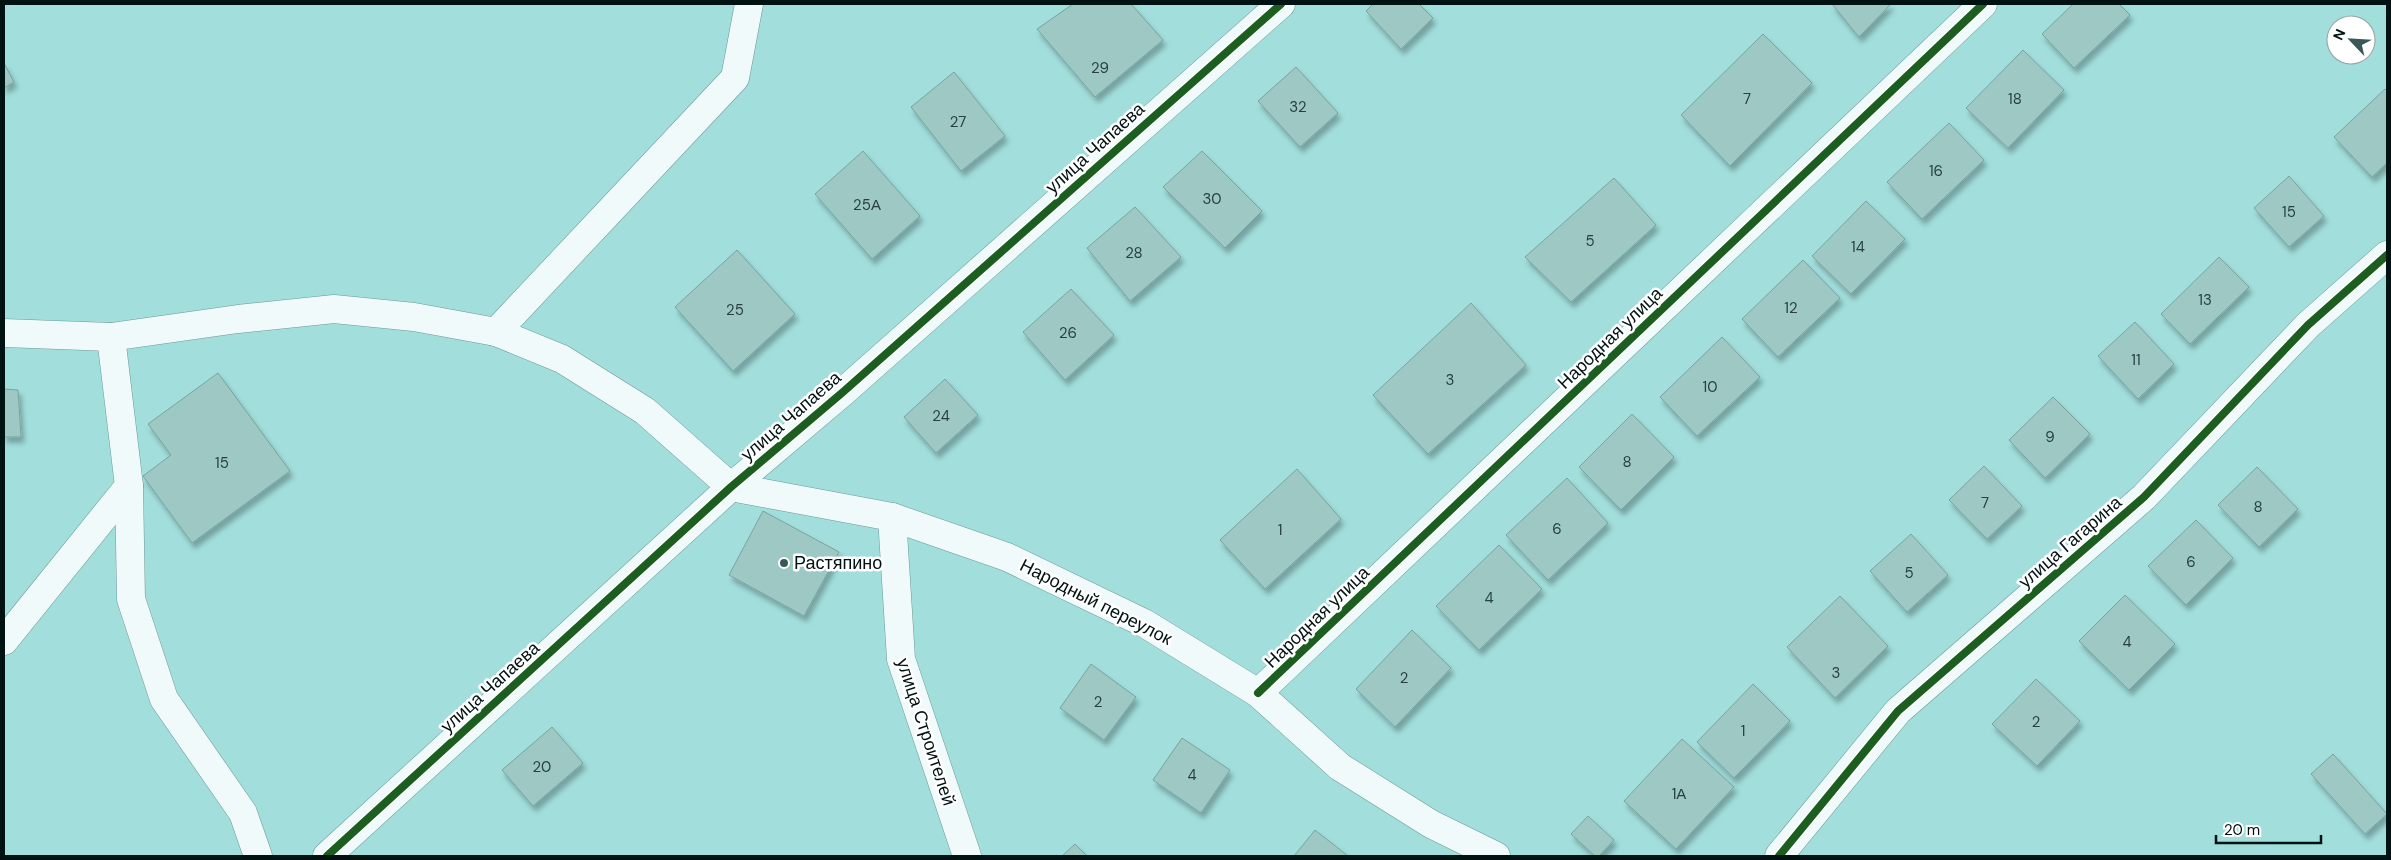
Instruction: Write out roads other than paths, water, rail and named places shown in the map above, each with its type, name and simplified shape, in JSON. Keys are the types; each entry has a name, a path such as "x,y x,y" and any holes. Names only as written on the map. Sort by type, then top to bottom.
{"street":[{"path":"496,332 735,78 749,4"},
{"name":"улица Чапаева","path":"327,856 731,487 843,392 1281,4"},
{"name":"Народная улица","path":"1258,694 1983,4"},
{"name":"улица Гагарина","path":"1779,856 1898,711 2144,497 2308,325 2387,255"},
{"path":"4,333 111,337 334,309 414,317 496,332 562,358 645,410 731,487"},
{"path":"111,337 129,486 131,600 164,699 243,813 258,856"},
{"path":"4,641 129,486"},
{"name":"Народный переулок","path":"731,487 892,517 1007,557 1144,622 1258,694 1340,767 1431,824 1496,856"},
{"name":"улица Строителей","path":"892,517 901,659 967,856"}],"place":[{"name":"Растяпино","path":"784,563"}]}
